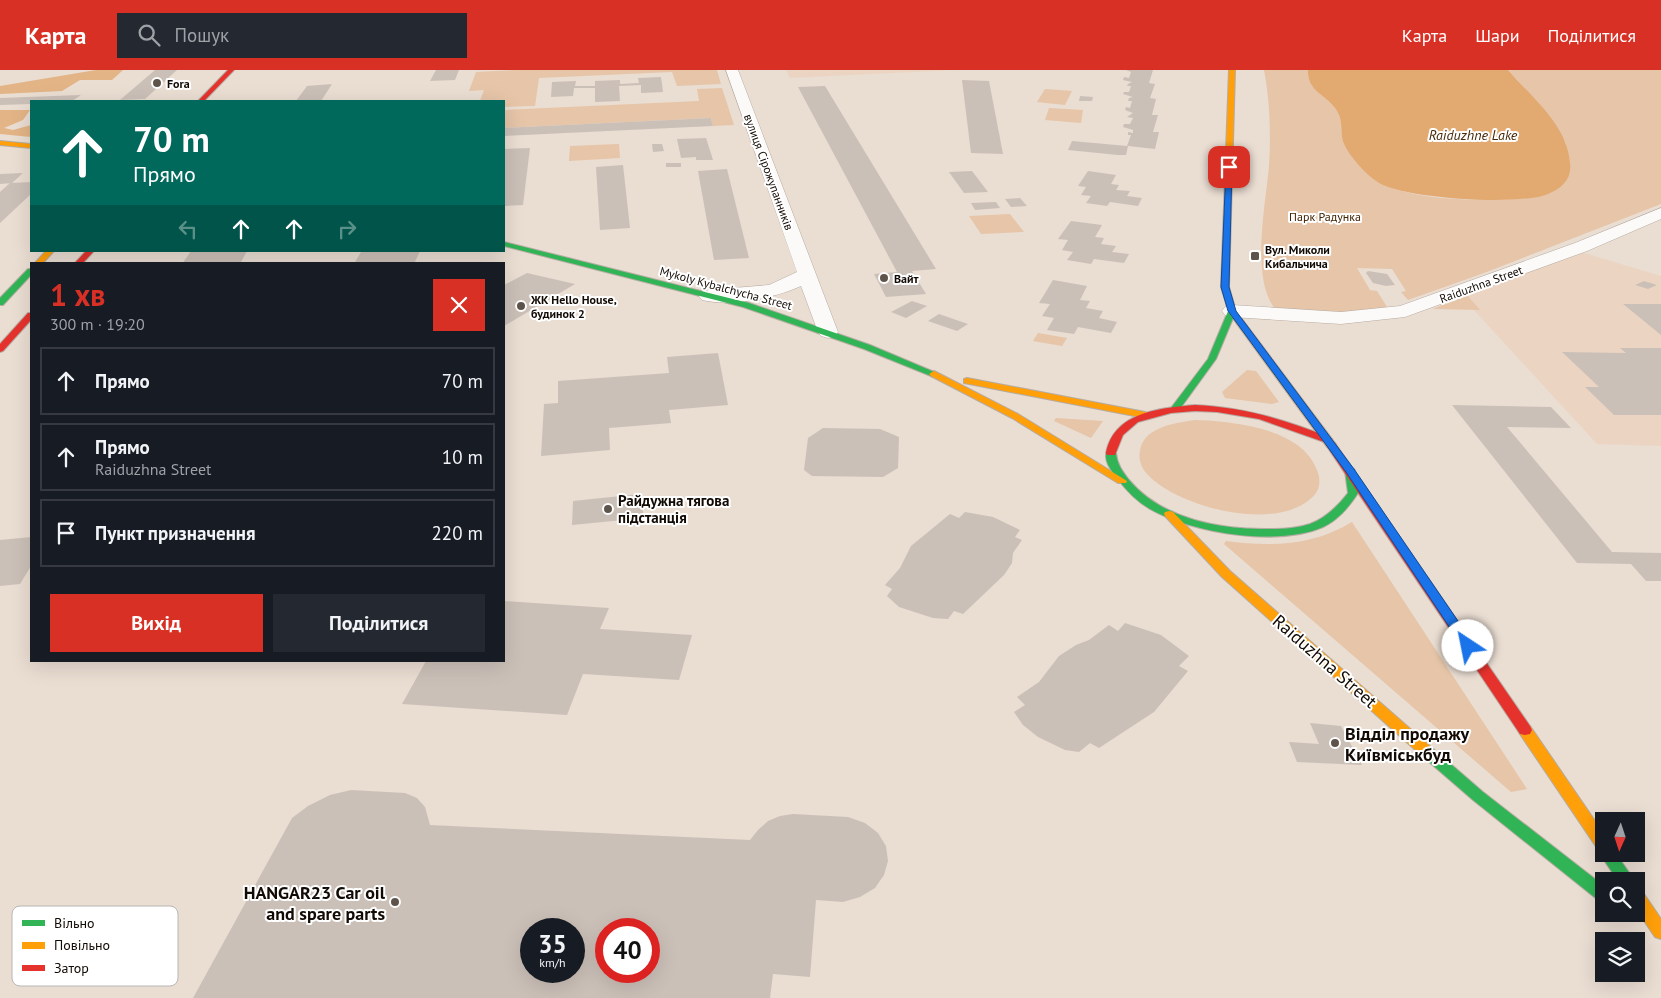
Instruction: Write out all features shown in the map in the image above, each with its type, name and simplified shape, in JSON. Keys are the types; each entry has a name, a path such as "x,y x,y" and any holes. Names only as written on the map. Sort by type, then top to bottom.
{"street":[{"path":"202,100 230,70"},
{"name":"вулиця Сірожупанників","path":"732,70 828,332"},
{"path":"1232,70 1225,287 1232,311 1350,471 1595,834"},
{"path":"0,143 30,146"},
{"name":"Raiduzhna Street","path":"1232,311 1282,316 1354,318 1395,314 1581,247 1661,213"},
{"name":"Mykoly Kybalchycha Street","path":"505,244 746,305 828,332 937,374 1015,416 1122,481"},
{"path":"40,262 49,252"},
{"path":"80,262 89,252"},
{"path":"0,303 30,272"},
{"path":"709,296 762,292 787,285 807,274"},
{"path":"1176,408 1212,359 1232,311"},
{"path":"0,349 30,316"},
{"name":"Mykoly Kybalchycha Street","path":"937,374 1145,415"},
{"path":"1329,441 1289,424 1252,412 1212,407 1176,408 1145,415 1127,424 1115,436 1110,449 1112,465 1122,481 1141,498 1169,514 1208,527 1250,533 1290,532 1323,524 1345,510 1354,491 1350,471"},
{"name":"Raiduzhna Street","path":"1169,514 1226,574 1478,796 1595,888"},
{"path":"1645,909 1661,932"},
{"path":"1641,924 1661,940"}],"shaded area":[{"path":"96,70 123,70 112,80 80,80 62,91 0,94 0,86"},
{"path":"786,70 954,70 790,78"},
{"path":"0,110 30,110 23,120 4,128 13,130 30,125 30,137 0,134"},
{"path":"1581,252 1661,276 1661,446 1597,444 1461,296"}],"green space":[{"path":"515,70 717,70 721,84 677,86 672,72 539,78 535,106 505,107 505,100 480,100 484,90 469,91 476,72"},
{"name":"Парк Радунка","path":"1264,70 1308,70 1308,77 1313,88 1331,103 1338,112 1344,144 1379,183 1394,189 1432,197 1494,200 1529,198 1566,144 1550,116 1508,70 1661,70 1661,204 1484,273 1408,300 1401,292 1406,291 1392,269 1357,268 1370,290 1377,291 1387,307 1359,313 1278,312 1269,299 1264,283 1262,263 1263,221 1270,142 1269,106"},
{"path":"722,88 734,125 713,126 711,118 505,128 505,110 699,101 697,89"},
{"path":"1045,89 1072,91 1065,105 1037,102"},
{"path":"1049,108 1083,110 1081,123 1045,120"},
{"path":"619,144 620,158 569,161 570,146"},
{"path":"1010,214 1024,232 981,234 969,216"},
{"path":"1466,294 1480,310 1433,309"},
{"path":"1038,333 1067,338 1062,346 1033,341"},
{"path":"1247,370 1256,371 1279,402 1272,404 1225,398 1222,392"},
{"path":"1056,418 1103,421 1091,438 1054,421"},
{"path":"1195,420 1245,425 1280,435 1308,454 1319,477 1318,490 1301,506 1280,513 1257,514 1231,512 1206,506 1183,498 1163,487 1148,475 1142,467 1140,454 1142,443 1153,431"},
{"path":"1352,522 1527,789 1511,792 1224,544 1226,541 1259,544 1291,543 1322,536"}],"water":[{"name":"Raiduzhne Lake","path":"1308,70 1508,70 1546,112 1562,136 1570,163 1568,178 1562,186 1548,194 1534,198 1513,200 1460,199 1409,192 1389,187 1372,178 1350,154 1344,144 1338,113 1331,103 1313,88 1308,77"}],"building":[{"path":"155,70 177,70 145,99 120,100"},
{"path":"436,70 459,70 455,80 430,81"},
{"path":"1126,70 1153,70 1149,83 1155,84 1150,98 1156,99 1152,115 1158,115 1153,132 1159,132 1155,149 1128,146 1126,155 1068,150 1072,141 1127,146 1131,135 1128,135 1128,132 1133,133 1133,130 1123,127 1124,124 1130,124 1133,118 1127,117 1133,113 1125,110 1126,107 1130,108 1132,101 1128,101 1129,98 1133,97 1123,94 1124,92 1129,92 1131,86 1127,86 1132,82 1123,80 1124,77 1129,78 1131,72"},
{"path":"661,77 663,92 641,93 641,85 619,86 620,101 595,102 595,88 574,88 573,96 551,97 552,82 576,81 575,86 595,86 595,81 620,80 620,84 639,83 638,78"},
{"path":"962,80 989,81 1003,154 971,153"},
{"path":"332,84 322,100 297,100 307,86"},
{"path":"825,86 936,269 912,271 926,294 886,297 874,274 897,272 798,87"},
{"path":"81,95 74,100 30,100 30,104 0,105 0,98"},
{"path":"1080,96 1093,97 1092,101 1079,101"},
{"path":"711,118 713,126 505,136 505,128"},
{"path":"706,138 713,160 696,160 696,157 681,158 677,139"},
{"path":"652,144 662,144 664,151 653,152"},
{"path":"530,148 523,205 505,206 505,149"},
{"path":"666,163 681,163 681,167 666,167"},
{"path":"623,165 630,228 600,230 596,167"},
{"path":"727,169 749,258 714,260 698,171"},
{"path":"972,171 988,192 964,193 949,172"},
{"path":"1088,171 1116,175 1111,184 1119,185 1116,190 1130,191 1127,196 1142,198 1138,206 1110,202 1107,206 1086,203 1091,196 1081,195 1086,187 1078,186"},
{"path":"23,173 12,183 0,184 0,174"},
{"path":"30,182 30,195 0,223 0,192 10,183"},
{"path":"1020,198 1027,206 1011,207 1005,199"},
{"path":"996,202 1000,208 975,210 971,203"},
{"path":"1071,221 1102,225 1095,237 1104,238 1101,244 1116,246 1112,252 1129,254 1124,263 1094,259 1091,264 1067,260 1073,252 1062,250 1068,240 1058,239"},
{"path":"190,252 246,252 241,262 183,262"},
{"path":"361,252 420,252 415,262 355,262"},
{"path":"1368,271 1387,274 1395,285 1386,286 1373,283 1366,273"},
{"name":"ЖК Hello House, будинок 2","path":"527,273 575,284 505,325 505,284"},
{"path":"1053,280 1087,286 1080,300 1090,301 1086,308 1103,311 1099,318 1117,322 1111,333 1078,327 1074,334 1047,330 1054,318 1042,316 1050,304 1039,303"},
{"path":"1644,281 1657,285 1648,289 1635,285"},
{"path":"912,301 927,306 906,318 891,312"},
{"path":"1623,304 1661,304 1661,335"},
{"path":"939,314 968,324 957,331 928,321"},
{"path":"1620,348 1661,348 1661,415 1614,415 1585,387 1599,387 1562,352 1626,353"},
{"path":"718,353 728,405 669,410 671,423 609,428 610,450 541,456 544,404 558,403 558,381 669,373 667,357"},
{"path":"1452,405 1551,407 1571,428 1507,427 1612,552 1661,553 1661,581 1646,581 1631,564 1577,563"},
{"path":"823,428 880,429 899,437 898,468 883,477 812,476 804,470 808,438"},
{"name":"Райдужна тягова пiдстанцiя","path":"640,494 644,518 572,525 573,501"},
{"path":"965,512 993,517 1020,530 1015,537 1022,540 1013,553 1012,563 1004,575 963,614 954,611 948,619 933,618 899,607 887,596 892,589 885,585 900,568 911,546 950,514 959,518"},
{"path":"30,537 30,568 20,584 0,586 0,540"},
{"path":"505,601 609,608 600,629 692,635 679,680 583,674 567,715 402,704 425,662 505,662"},
{"path":"1125,623 1161,635 1189,656 1179,666 1188,671 1154,712 1099,748 1090,743 1079,752 1065,750 1038,737 1023,725 1014,712 1025,705 1017,697 1039,682 1059,656 1076,645 1089,640 1109,625 1118,631"},
{"name":"Відділ продажу Київміськбуд","path":"1310,723 1341,726 1362,765 1297,762 1289,742 1319,744"},
{"path":"351,790 405,793 417,798 425,807 430,825 750,840 768,821 780,816 793,814 848,817 865,823 878,833 886,846 888,861 884,875 875,888 860,897 843,902 816,900 810,977 773,974 770,998 193,998 292,818 308,806 330,795"}],"traffic: fast":[{"path":"505,244 746,305 867,347 934,374"},
{"path":"0,303 30,272"},
{"path":"1176,408 1212,359 1232,311"},
{"path":"1111,453 1113,464 1133,492 1153,506 1204,526 1231,531 1284,532 1306,529 1328,520 1353,493 1350,471"},
{"path":"1426,751 1478,796 1595,888"},
{"path":"1614,862 1621,872"}],"traffic: slow":[{"path":"1232,70 1225,287 1232,311 1331,445"},
{"path":"0,143 30,146"},
{"path":"40,262 49,252"},
{"path":"934,374 1015,416 1122,481"},
{"path":"967,381 1145,415"},
{"path":"1169,514 1226,574 1426,751"},
{"path":"1525,730 1595,834"},
{"path":"1645,909 1661,932"}],"traffic: jam":[{"path":"202,100 231,70"},
{"path":"80,262 89,252"},
{"path":"0,349 30,316"},
{"path":"1111,453 1112,446 1119,433 1134,420 1171,410 1195,408 1240,412 1262,417 1284,423 1327,440"},
{"path":"1331,445 1525,730"}],"place":[{"name":"Fora","path":"157,83"},
{"name":"Вул. Миколи Кибальчича","path":"1255,256"},
{"name":"Вайт","path":"884,278"},
{"name":"ЖК Hello House, будинок 2","path":"521,306"},
{"name":"Райдужна тягова пiдстанцiя","path":"608,509"},
{"name":"Відділ продажу Київміськбуд","path":"1335,743"},
{"name":"HANGAR23 Car oil and spare parts","path":"395,902"}],"route":[{"path":"1229,167 1225,287 1232,311 1329,441 1468,646"}]}
